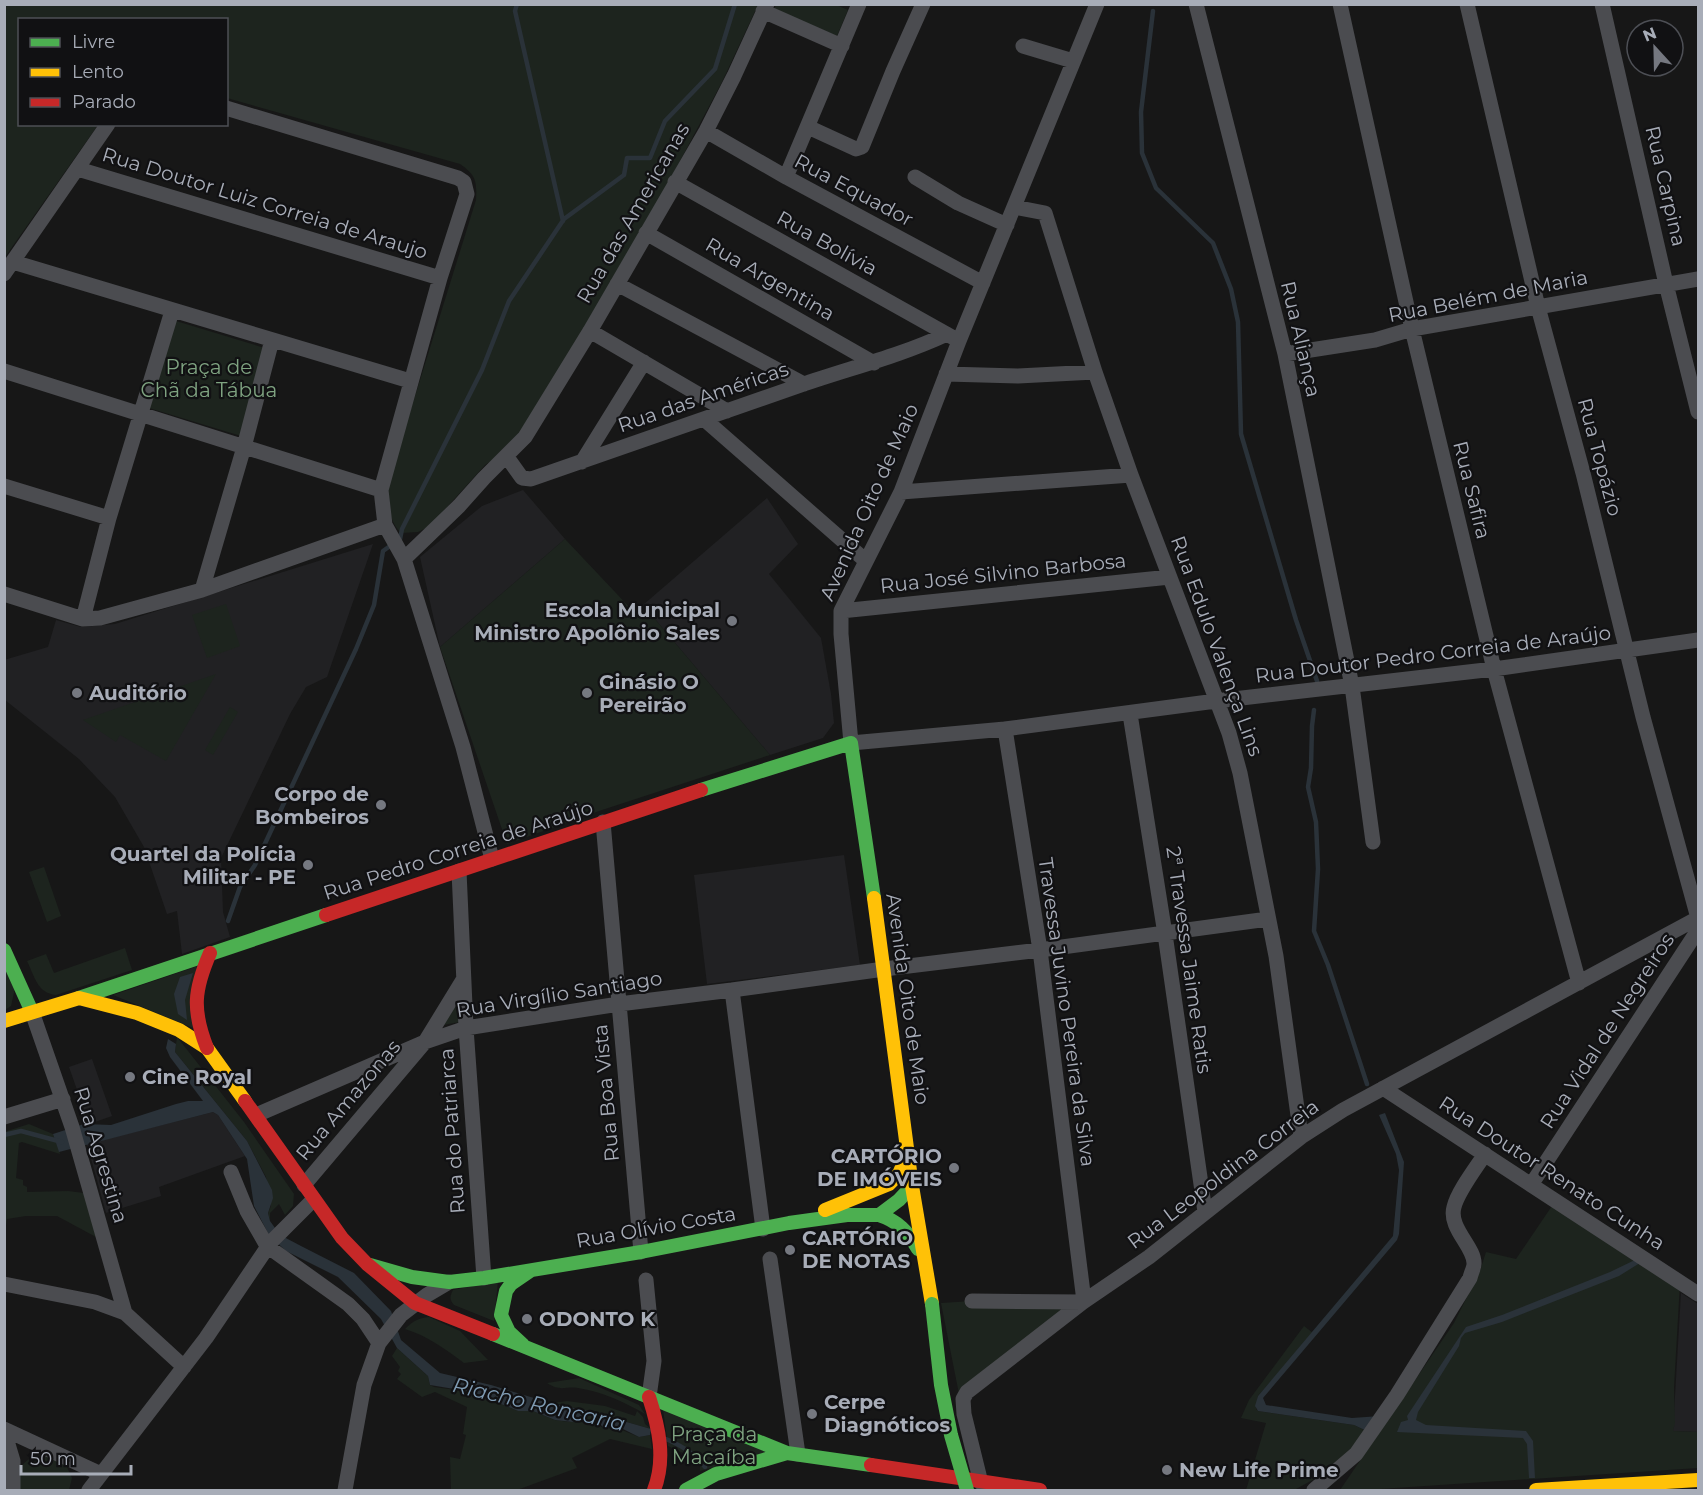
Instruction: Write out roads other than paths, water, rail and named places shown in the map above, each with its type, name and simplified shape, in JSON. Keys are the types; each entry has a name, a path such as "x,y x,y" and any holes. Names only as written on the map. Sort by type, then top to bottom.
{"street":[{"path":"808,127 859,149 864,144 923,4"},
{"name":"Avenida Oito de Maio","path":"967,1491 941,1385 932,1304 916,1215 884,969 851,743 841,611 900,492 946,374 953,338 983,284 1097,4"},
{"name":"Rua Aliança","path":"1196,4 1285,354 1352,686 1373,842"},
{"name":"Rua Safira","path":"1340,4 1412,328 1494,669 1579,983"},
{"name":"Rua Topázio","path":"1467,4 1538,307 1698,922"},
{"name":"Rua Carpina","path":"1602,4 1666,284 1698,412"},
{"path":"786,177 842,46 856,6"},
{"path":"765,8 842,46"},
{"name":"Rua das Americanas","path":"507,457 525,437 590,331 706,131 765,8"},
{"path":"1023,46 1073,61"},
{"name":"Rua Doutor Luiz Correia de Araujo","path":"228,109 458,177 464,182 467,194 410,381 381,490 387,529"},
{"name":"Rua Doutor Luiz Correia de Araujo","path":"9,268 107,126"},
{"name":"Rua Equador","path":"706,131 983,284"},
{"name":"Rua Doutor Luiz Correia de Araujo","path":"78,169 440,278"},
{"path":"915,177 958,202 1007,225"},
{"name":"Rua Bolívia","path":"675,182 953,338"},
{"name":"Rua Edulo Valença Lins","path":"1014,207 1045,213 1095,372 1131,475 1229,733 1240,773 1276,956 1301,1137"},
{"name":"Rua Argentina","path":"646,233 874,363"},
{"path":"9,268 172,311 410,381"},
{"name":"Rua Belém de Maria","path":"1285,354 1375,340 1412,328 1698,279"},
{"path":"617,284 804,384"},
{"path":"83,619 109,518 172,311"},
{"path":"590,331 727,411"},
{"name":"Rua das Américas","path":"507,457 522,478 526,479 582,462 804,384 924,345 953,338"},
{"path":"202,590 244,447 272,340"},
{"path":"582,462 644,362"},
{"path":"4,371 381,490"},
{"path":"946,374 1018,376 1095,372"},
{"path":"704,419 866,561"},
{"path":"402,556 507,457"},
{"path":"900,492 1131,475"},
{"path":"4,486 109,518"},
{"path":"4,594 83,619 100,618 202,590 387,529 402,556 462,747 492,859"},
{"name":"Rua José Silvino Barbosa","path":"841,611 1170,577"},
{"name":"Rua Doutor Pedro Correia de Araújo","path":"851,743 1005,729 1130,714 1216,701 1494,669 1698,640"},
{"name":"2ª Travessa Jaime Ratis","path":"1130,714 1165,934 1205,1212"},
{"name":"Travessa Juvino Pereira da Silva","path":"1005,729 1040,950 1083,1301"},
{"name":"Rua Pedro Correia de Araújo","path":"4,1022 603,822 851,743"},
{"name":"Rua Boa Vista","path":"603,822 641,1252"},
{"name":"Rua do Patriarca","path":"459,871 463,981 484,1278"},
{"name":"Rua Virgílio Santiago","path":"256,1116 425,1042 466,1028 619,1004 1268,919"},
{"name":"Rua Leopoldina Correia","path":"981,1483 964,1414 963,1400 967,1392 1083,1301 1149,1257 1301,1137 1383,1088 1698,922"},
{"name":"Rua Vidal de Negreiros","path":"1531,1185 1698,922"},
{"path":"4,950 32,1012"},
{"path":"210,953 201,974 194,1008 197,1026 207,1048 342,1238 367,1264 415,1303 793,1454 1040,1491"},
{"name":"Rua do Patriarca","path":"425,1042 463,981"},
{"path":"732,990 763,1229"},
{"path":"79,998 127,1010 174,1028 207,1048"},
{"name":"Rua Agrestina","path":"32,1012 80,1152 125,1312"},
{"name":"Rua Amazonas","path":"304,1185 425,1042"},
{"name":"Rua Doutor Renato Cunha","path":"1383,1088 1698,1294"},
{"path":"4,1117 63,1099"},
{"name":"Rua Olívio Costa","path":"789,1223 874,1191 896,1179 902,1171 908,1152"},
{"path":"1314,1491 1356,1454 1397,1395 1470,1278 1474,1263 1473,1257 1453,1217 1454,1206 1485,1154"},
{"path":"231,1172 246,1211 269,1244 348,1304 381,1340"},
{"path":"879,1215 899,1200 912,1186"},
{"path":"874,1191 899,1200 916,1215"},
{"path":"89,1491 184,1367 269,1244 314,1200"},
{"name":"Rua Olívio Costa","path":"449,1281 530,1271 789,1223 847,1215 879,1215"},
{"path":"879,1215 889,1217 906,1229 923,1258"},
{"path":"770,1258 793,1454"},
{"path":"367,1264 412,1278 449,1281"},
{"path":"524,1346 509,1332 501,1315 506,1291 511,1284 530,1271"},
{"path":"646,1280 654,1361 649,1397 660,1434 658,1483 654,1491"},
{"path":"345,1491 364,1385 381,1340 401,1315 449,1281"},
{"path":"4,1284 95,1302 125,1312 184,1367"},
{"path":"972,1301 1083,1301"},
{"path":"4,1430 101,1474"},
{"path":"4,1430 12,1461 13,1491"},
{"path":"686,1491 716,1474 793,1454"},
{"path":"1536,1491 1698,1480"}],"water":[{"path":"193,973 185,1000 187,1020 178,1014 174,994 180,977"},
{"path":"168,1039 176,1044 175,1052 247,1141 272,1190 273,1198 268,1213 275,1228 282,1236 354,1273 391,1311 401,1340 440,1373 651,1429 650,1435 639,1437 612,1426 604,1429 596,1418 587,1414 573,1422 555,1420 533,1411 518,1411 472,1392 430,1385 428,1376 397,1348 381,1319 338,1277 286,1251 269,1235 254,1206 247,1159 218,1115 213,1112 59,1152 53,1134 84,1124 111,1125 176,1104 203,1101 170,1057 166,1048"},
{"path":"1385,1113 1404,1162 1397,1240 1263,1398 1266,1405 1352,1418 1380,1416 1369,1432 1354,1425 1258,1411 1255,1406 1258,1396 1393,1236 1399,1170 1396,1154 1379,1115"},
{"path":"1639,1258 1643,1261 1619,1276 1502,1322 1465,1333 1418,1412 1416,1420 1426,1425 1526,1431 1533,1441 1535,1478 1529,1478 1527,1444 1523,1438 1397,1432 1401,1422 1408,1420 1407,1416 1466,1327 1610,1272"}],"waterway":[{"path":"517,4 515,11 563,221"},
{"path":"228,921 240,887 255,865 356,649 374,605 383,551 400,539 402,529 482,370 509,301 564,219 624,175 627,158 650,158 665,121 715,69 735,4"},
{"path":"1153,11 1141,112 1142,153 1156,188 1213,243 1231,289 1238,322 1241,434 1296,620 1317,681"},
{"path":"1314,710 1308,787 1316,822 1318,869 1314,931 1328,965 1367,1084"},
{"name":"Riacho Roncaria","path":"4,1135 21,1131 62,1142"},
{"name":"Riacho Roncaria","path":"666,1439 687,1450 705,1467"}],"place":[{"name":"Escola Municipal Ministro Apolônio Sales","path":"732,621"},
{"name":"Auditório","path":"77,693"},
{"name":"Ginásio O Pereirão","path":"587,693"},
{"name":"Corpo de Bombeiros","path":"381,805"},
{"name":"Quartel da Polícia Militar - PE","path":"308,865"},
{"name":"Cine Royal","path":"130,1077"},
{"name":"CARTÓRIO DE IMÓVEIS","path":"954,1168"},
{"name":"CARTÓRIO DE NOTAS","path":"790,1250"},
{"name":"ODONTO K","path":"527,1319"},
{"name":"Cerpe Diagnóticos","path":"812,1414"},
{"name":"New Life Prime","path":"1167,1470"}],"park label":[{"name":"Praça de Chã da Tábua","path":"209,378"},
{"name":"Praça da Macaíba","path":"714,1446"}]}
